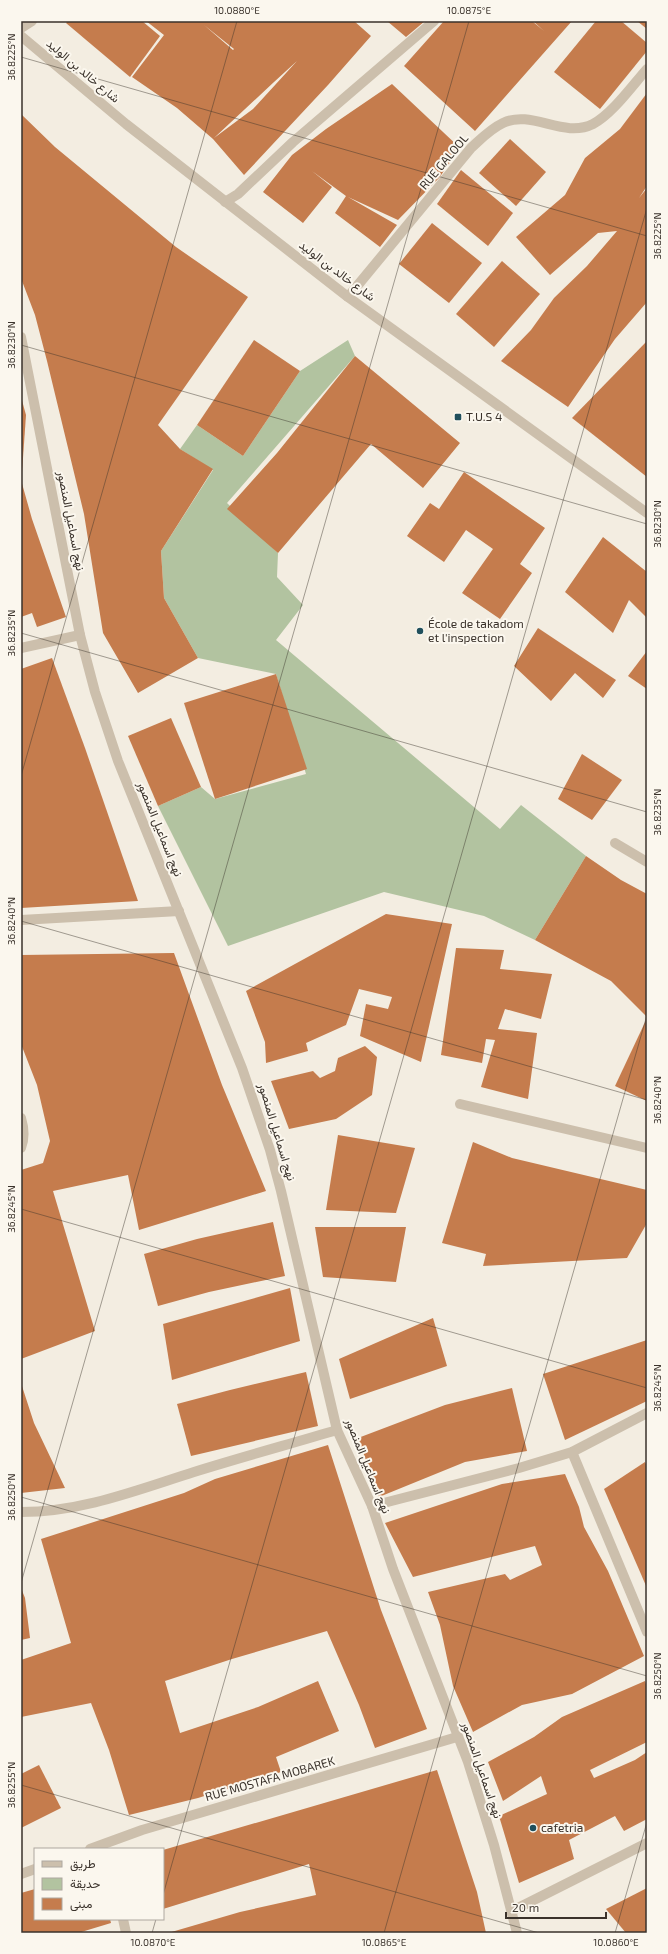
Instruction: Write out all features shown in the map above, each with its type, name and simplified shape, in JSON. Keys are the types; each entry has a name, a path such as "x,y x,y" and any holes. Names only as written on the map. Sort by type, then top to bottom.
{"street":[{"path":"21,28 32,21"},
{"path":"225,202 238,194 293,142 434,21"},
{"name":"شارع خالد بن الوليد","path":"21,36 126,124 348,297 647,513"},
{"name":"RUE GALOOL","path":"348,297 471,148 488,132 504,123 528,119 556,127 573,128 592,124 604,116 647,70"},
{"name":"نهج اسماعيل المنصور","path":"21,337 80,634 95,692 118,761 242,1068 270,1150 292,1232 337,1430 372,1506 393,1569 457,1738 468,1762 512,1911 517,1933"},
{"path":"21,648 80,634"},
{"path":"615,843 647,862"},
{"path":"21,920 179,911"},
{"path":"460,1104 647,1148"},
{"path":"21,1118 24,1129 21,1148"},
{"path":"372,1506 519,1468 572,1452 647,1413"},
{"path":"21,1512 61,1510 96,1503 197,1471 337,1430"},
{"path":"572,1452 647,1632"},
{"name":"RUE MOSTAFA MOBAREK","path":"105,1847 142,1830 457,1738"},
{"path":"512,1911 647,1843"},
{"path":"21,1874 34,1869"},
{"path":"123,1920 126,1933"}],"green space":[{"path":"348,340 355,356 227,503 278,553 277,577 303,605 276,640 500,829 521,805 586,856 535,940 484,916 384,892 228,946 158,806 201,787 215,799 306,774 276,674 198,658 164,598 161,551 213,470 180,449 197,425 243,456 300,371"}],"building":[{"path":"68,21 142,21 160,36 130,77 66,23"},
{"path":"146,21 354,21 371,36 328,85 244,175 213,139 177,108 132,77 164,35","holes":["204,25 234,49 233,50","297,61 253,109 214,138 274,82"]},
{"path":"387,21 425,21 406,37"},
{"path":"444,21 532,21 544,31 533,21 572,21 475,131 404,66"},
{"path":"596,21 621,21 647,43 647,51 600,109 554,72"},
{"path":"637,21 647,21 647,29"},
{"path":"392,84 460,148 439,178 398,220 348,197 397,225 380,247 335,213 346,196 312,171 332,187 303,223 263,192 292,155 326,129"},
{"path":"647,93 647,186 639,198 647,188 647,302 615,339 568,407 501,361 531,330 554,298 587,266 617,231 598,233 550,275 516,237 565,195 585,158 620,129"},
{"path":"21,114 55,147 176,247 248,297 158,425 180,449 213,469 161,551 164,598 198,658 138,693 103,633 84,514 35,315 22,281"},
{"path":"510,139 546,172 516,206 479,173"},
{"path":"461,170 513,213 488,246 437,204"},
{"path":"432,223 482,263 449,303 399,264"},
{"path":"502,261 540,294 494,347 456,314"},
{"path":"254,340 300,371 243,456 197,425"},
{"path":"647,341 647,477 572,418"},
{"path":"355,356 460,443 423,488 371,444 278,553 227,509 277,453"},
{"path":"21,397 26,415 22,472 21,472"},
{"path":"464,472 545,528 520,564 532,573 500,619 462,593 493,549 466,530 444,562 407,536 430,503 439,509"},
{"path":"21,480 32,519 66,617 37,627 32,613 21,617"},
{"path":"603,537 647,572 647,618 629,600 613,633 565,592"},
{"path":"538,628 616,680 603,698 575,673 551,701 514,666"},
{"path":"647,651 647,689 628,676"},
{"path":"52,658 138,901 21,908 21,669"},
{"path":"276,674 307,769 215,799 184,703"},
{"path":"171,718 201,787 158,806 128,736"},
{"path":"582,754 622,780 592,820 558,799"},
{"path":"586,856 621,880 647,894 647,1017 611,981 535,940"},
{"path":"386,914 452,924 421,1062 360,1036 366,1004 388,1009 392,997 359,989 346,1025 306,1043 308,1051 266,1063 265,1042 246,991"},
{"path":"456,948 504,950 500,969 552,974 541,1019 505,1009 498,1029 537,1033 528,1099 481,1087 495,1040 486,1039 482,1063 441,1055"},
{"path":"174,953 222,1085 266,1191 139,1230 128,1175 53,1191 95,1331 21,1359 21,1170 43,1163 50,1141 37,1085 21,1044 21,955"},
{"path":"647,1018 647,1101 615,1086"},
{"path":"365,1046 377,1057 372,1095 336,1119 289,1129 271,1081 313,1071 320,1078 335,1071 338,1058"},
{"path":"338,1135 415,1148 396,1213 326,1210"},
{"path":"473,1142 512,1158 647,1190 647,1223 627,1258 483,1266 486,1254 442,1243"},
{"path":"273,1222 285,1276 209,1292 158,1306 144,1254 197,1239"},
{"path":"315,1227 406,1227 396,1282 323,1277"},
{"path":"290,1288 300,1341 172,1380 163,1324"},
{"path":"433,1318 447,1366 350,1399 339,1359"},
{"path":"647,1340 647,1401 565,1440 543,1374"},
{"path":"306,1372 318,1426 191,1456 177,1404"},
{"path":"21,1383 34,1423 65,1488 21,1493"},
{"path":"512,1388 527,1451 465,1462 379,1497 358,1438 445,1405"},
{"path":"328,1445 381,1610 427,1729 375,1748 359,1705 327,1631 232,1659 165,1681 180,1733 258,1707 318,1681 339,1731 276,1757 281,1772 198,1798 129,1815 109,1750 91,1703 21,1717 21,1660 71,1643 41,1539 184,1493 215,1479"},
{"path":"645,1462 647,1466 647,1588 604,1489"},
{"path":"565,1474 579,1507 584,1527 608,1571 644,1656 572,1694 522,1705 473,1732 453,1686 440,1625 428,1592 505,1574 510,1580 542,1565 535,1546 413,1577 385,1523 502,1484"},
{"path":"21,1588 25,1598 30,1638 21,1640"},
{"path":"645,1681 647,1687 647,1742 590,1770 594,1778 635,1760 647,1752 647,1819 624,1831 615,1816 569,1840 574,1859 519,1883 499,1816 547,1794 541,1776 503,1801 488,1762 534,1737 562,1717"},
{"path":"39,1765 61,1808 21,1828 21,1774"},
{"path":"437,1770 477,1892 486,1933 168,1933 240,1912 316,1895 309,1864 164,1909 164,1850"},
{"path":"647,1888 647,1933 626,1933 606,1909"},
{"path":"34,1889 34,1920 110,1920 111,1923 78,1933 21,1933 21,1893"}],"place":[{"name":"T.U.S 4","path":"458,417"},
{"name":"École de takadom et l'inspection","path":"420,631"},
{"name":"cafetria","path":"533,1828"}]}
